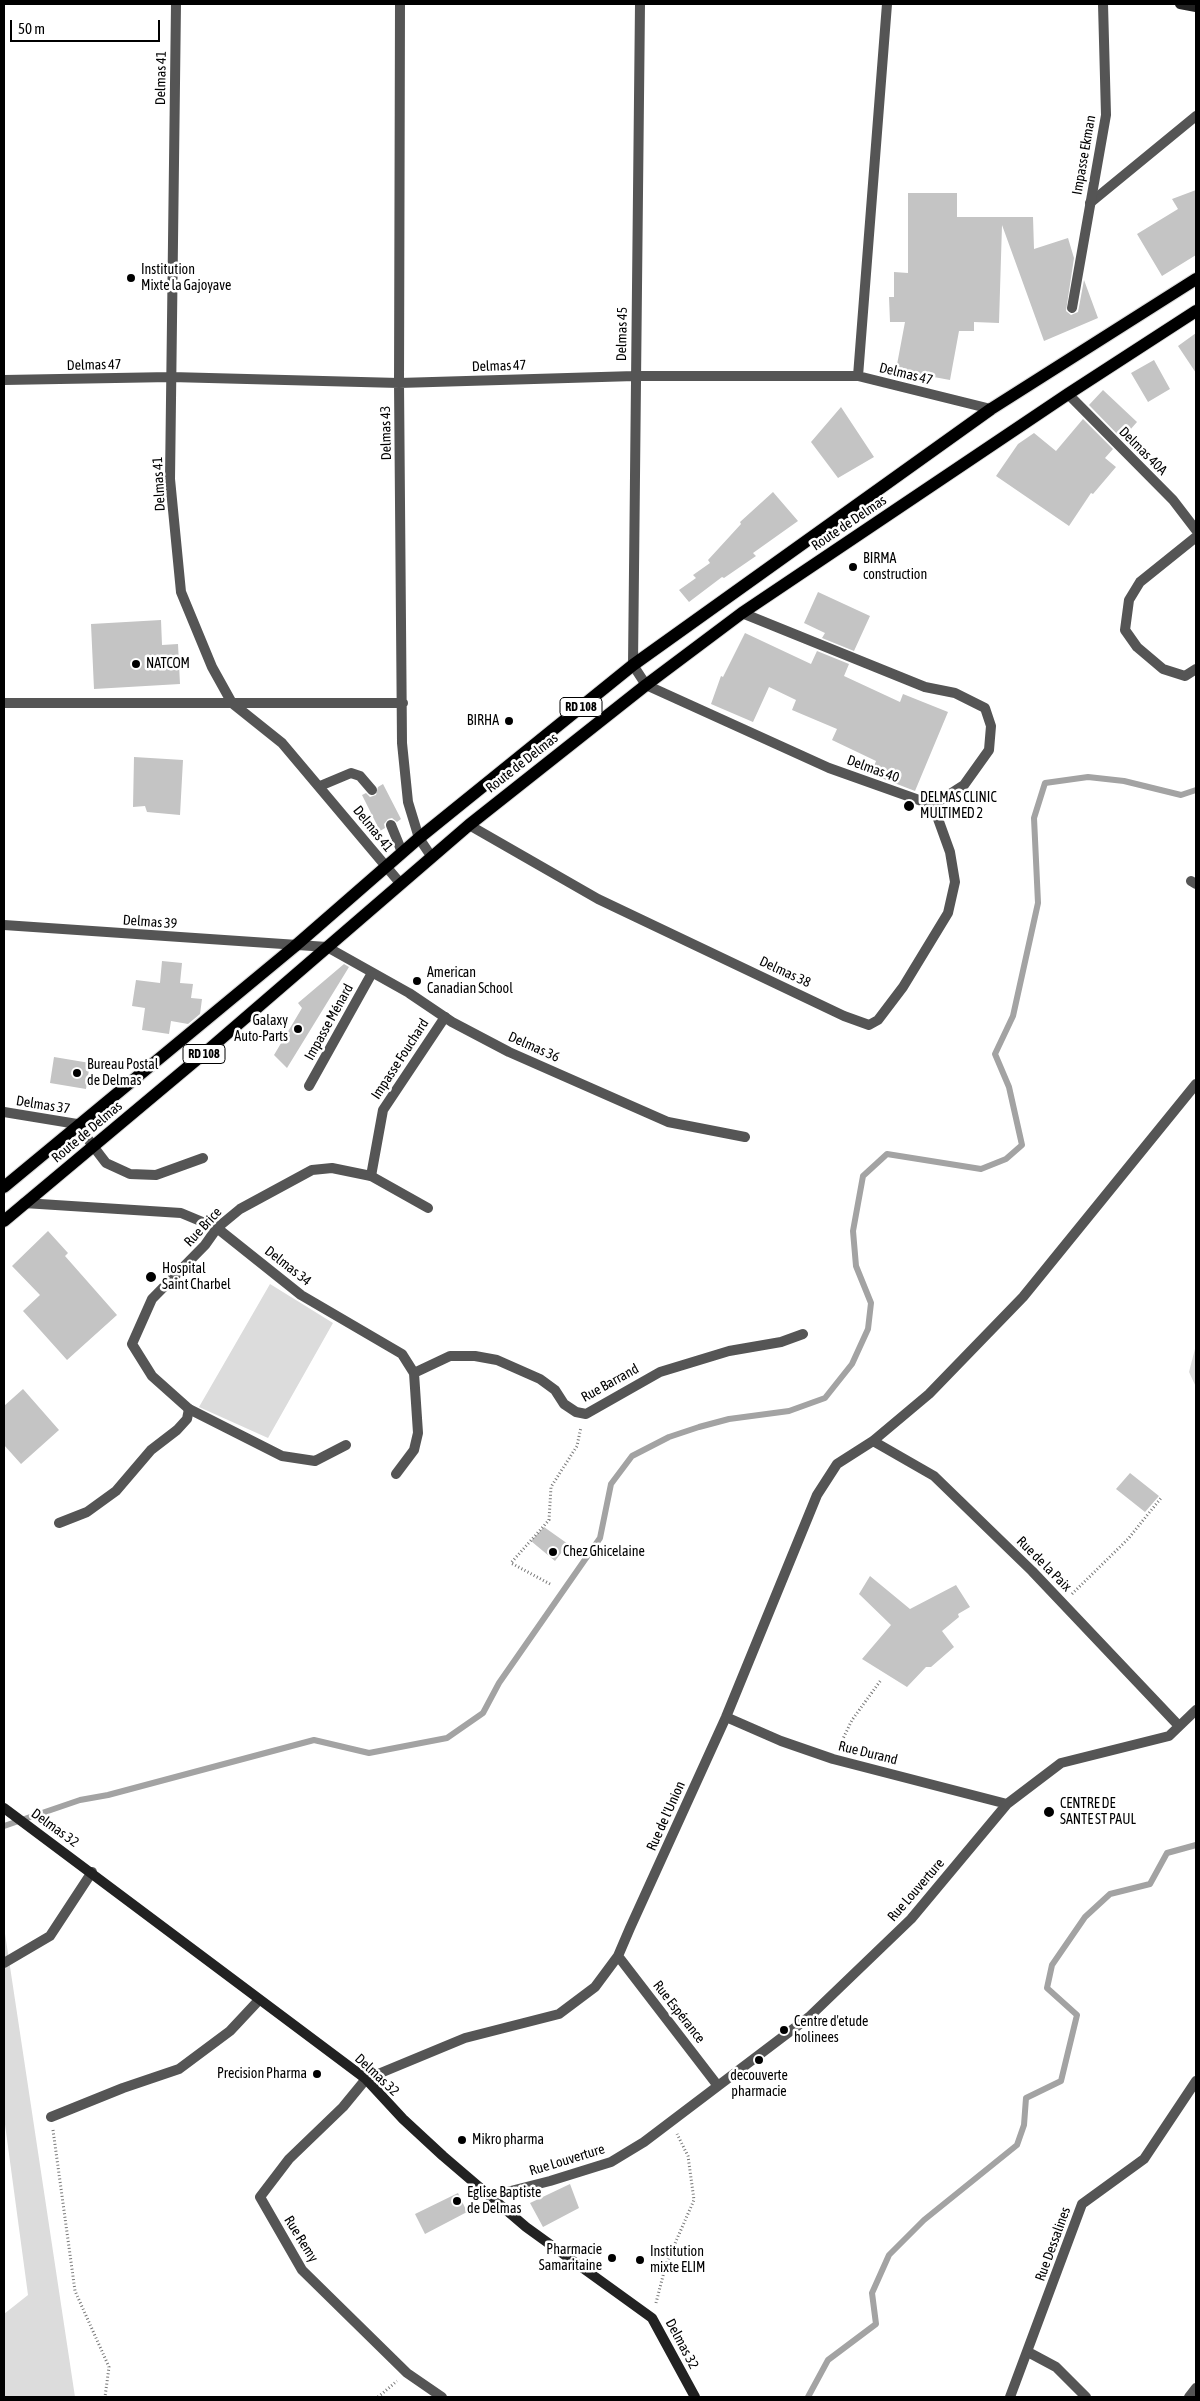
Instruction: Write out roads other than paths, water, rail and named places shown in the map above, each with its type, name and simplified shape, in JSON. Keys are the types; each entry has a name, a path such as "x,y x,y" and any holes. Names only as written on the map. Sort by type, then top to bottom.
{"main road":[{"name":"Route de Delmas","path":"4,1187 77,1124 294,947 402,852 633,665 991,409 1196,279"},
{"name":"Route de Delmas","path":"4,1221 468,825 646,685 742,613 1068,394 1196,311"}],"street":[{"name":"Delmas 41","path":"176,4 170,479 181,592 212,667 232,703 282,743 400,883"},
{"name":"Delmas 43","path":"400,4 399,383 402,743 408,802 419,838 431,856"},
{"name":"Delmas 45","path":"633,665 640,4"},
{"path":"858,376 887,4"},
{"name":"Impasse Ekman","path":"1072,308 1106,115 1103,4"},
{"path":"1180,4 1196,7"},
{"path":"1090,202 1196,116"},
{"name":"Delmas 47","path":"4,380 171,377 399,383 635,376 858,376 991,409"},
{"name":"Delmas 40A","path":"1068,394 1173,500 1196,530"},
{"path":"1196,538 1140,582 1128,600 1125,630 1137,647 1162,669 1185,676 1196,669"},
{"path":"742,613 925,687 955,694 985,708 990,726 989,750 964,785 933,805"},
{"path":"633,665 646,685"},
{"name":"Delmas 40","path":"646,685 829,768 933,805"},
{"path":"4,704 403,703"},
{"path":"320,786 351,773 360,776 372,790"},
{"name":"Delmas 38","path":"468,825 598,899 844,1016 869,1025 878,1020 903,987 948,914 956,882 950,852 933,805"},
{"path":"391,825 402,852"},
{"name":"Delmas 39","path":"4,925 294,947 327,947"},
{"name":"Delmas 36","path":"327,947 409,993 445,1017 509,1052 668,1122 745,1137"},
{"name":"Impasse Ménard","path":"309,1086 372,973"},
{"name":"Impasse Fouchard","path":"370,1176 383,1110 445,1017"},
{"name":"Rue de l'Union","path":"366,2079 465,2038 559,2014 595,1987 618,1956 726,1717 816,1495 837,1464 873,1441 929,1394 1023,1297 1196,1084"},
{"name":"Delmas 37","path":"4,1112 77,1124"},
{"path":"77,1124 106,1163 130,1174 156,1175 203,1158"},
{"name":"Rue Brice","path":"346,1445 314,1461 282,1456 189,1409 152,1376 132,1344 152,1299 205,1245 217,1228 240,1209 312,1170 332,1168 370,1176 428,1208"},
{"name":"Delmas 34","path":"24,1203 181,1213 217,1228 301,1295 402,1354 414,1373"},
{"name":"Rue Barrand","path":"414,1373 450,1356 475,1356 497,1360 540,1379 555,1390 564,1404 576,1412 586,1414 660,1372 729,1352 781,1342 803,1334"},
{"path":"396,1474 414,1450 418,1433 414,1373"},
{"path":"59,1523 87,1512 116,1491 151,1450 178,1430 188,1419 189,1409"},
{"name":"Rue de la Paix","path":"873,1441 934,1476 1063,1603 1179,1726"},
{"name":"Rue Louverture","path":"491,2196 550,2181 611,2162 670,2123 810,2017 911,1919 1007,1804 1060,1763 1169,1736 1196,1710"},
{"name":"Rue Durand","path":"726,1717 780,1741 833,1759 1007,1804"},
{"name":"Delmas 32","path":"4,1808 48,1838 259,2000 366,2079 403,2119 526,2227 652,2318 695,2397"},
{"path":"4,1963 50,1936 92,1872"},
{"name":"Rue Espérance","path":"618,1956 718,2086"},
{"path":"51,2117 123,2088 179,2069 230,2031 259,2000"},
{"name":"Rue Remy","path":"366,2079 344,2107 290,2159 260,2197 302,2270 407,2373 442,2397"},
{"name":"Rue Dessalines","path":"1010,2397 1082,2204 1144,2159 1196,2081"},
{"path":"1028,2352 1056,2367 1086,2397"},
{"path":"1189,2397 1196,2388"}],"waterway":[{"path":"4,1826 80,1800 108,1795 314,1740 369,1753 447,1738 483,1713 499,1683 600,1538 611,1484 632,1456 669,1437 699,1427 729,1419 789,1411 825,1398 852,1364 868,1329 871,1303 856,1266 853,1231 863,1176 887,1154 981,1169 1006,1159 1022,1145 1009,1087 995,1054 1013,1016 1038,903 1034,818 1045,783 1088,777 1124,781 1181,795 1196,790"},
{"path":"808,2397 828,2360 876,2324 872,2293 889,2255 924,2220 1017,2145 1024,2125 1026,2098 1061,2081 1077,2015 1047,1988 1052,1965 1085,1917 1110,1894 1150,1884 1167,1853 1196,1845"}],"place":[{"name":"Institution Mixte la Gajoyave","path":"131,278"},
{"name":"BIRMA construction","path":"853,567"},
{"name":"NATCOM","path":"136,664"},
{"name":"BIRHA","path":"509,721"},
{"name":"DELMAS CLINIC MULTIMED 2","path":"909,806"},
{"name":"American Canadian School","path":"417,981"},
{"name":"Galaxy Auto-Parts","path":"298,1029"},
{"name":"Bureau Postal de Delmas","path":"77,1073"},
{"name":"Hospital Saint Charbel","path":"151,1277"},
{"name":"Chez Ghicelaine","path":"553,1552"},
{"name":"CENTRE DE SANTE ST PAUL","path":"1049,1812"},
{"name":"Centre d'etude holinees","path":"784,2030"},
{"name":"decouverte pharmacie","path":"759,2060"},
{"name":"Precision Pharma","path":"317,2074"},
{"name":"Mikro pharma","path":"462,2140"},
{"name":"Eglise Baptiste de Delmas","path":"457,2201"},
{"name":"Pharmacie Samaritaine","path":"612,2258"},
{"name":"Institution mixte ELIM","path":"640,2260"}]}
